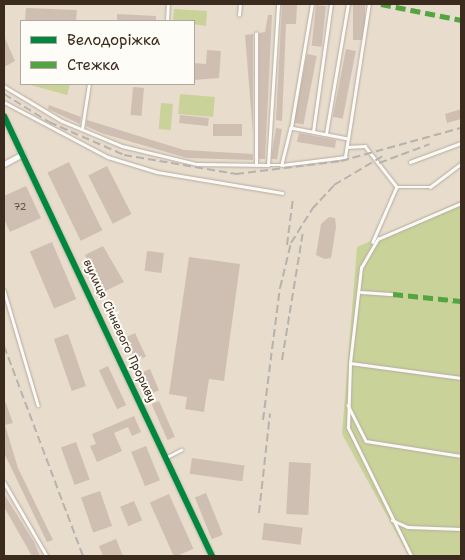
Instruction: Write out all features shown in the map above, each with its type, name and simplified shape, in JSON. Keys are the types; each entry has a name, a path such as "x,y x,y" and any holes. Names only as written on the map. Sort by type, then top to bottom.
{"street":[{"name":"вулиця Січневого Прориву","path":"4,116 212,556"},
{"path":"4,164 23,154"}],"lane":[{"path":"167,20 168,4"},
{"path":"240,4 240,15"},
{"path":"268,165 278,4"},
{"path":"282,165 291,128 312,4"},
{"path":"313,132 331,4"},
{"path":"326,134 348,4"},
{"path":"4,86 82,129 122,146 197,164 282,165 345,157 369,4"},
{"path":"256,34 256,165"},
{"path":"82,129 89,85"},
{"path":"4,102 65,137 127,163 282,193"},
{"path":"291,128 348,139"},
{"path":"410,162 461,143"},
{"path":"346,147 366,146 397,187 412,190 430,187 461,164"},
{"path":"397,187 361,268 360,291 350,363 348,404 351,440 412,556"},
{"path":"372,244 461,203"},
{"path":"4,290 38,405"},
{"path":"360,291 393,294"},
{"path":"350,363 461,378"},
{"path":"348,404 366,441 461,456"},
{"path":"166,457 181,450"},
{"path":"4,482 47,556"},
{"path":"391,519 408,527 461,530"}],"green space":[{"path":"174,9 207,11 206,26 195,24 195,20 173,20"},
{"path":"31,85 70,85 67,95"},
{"path":"180,94 215,97 213,117 178,114"},
{"path":"161,103 173,104 171,130 159,129"},
{"path":"461,201 461,556 409,556 342,434 357,247"}],"building":[{"path":"282,4 297,4 296,24 286,24 282,121 276,120"},
{"path":"353,4 365,4 365,40 353,40"},
{"path":"316,5 326,6 322,47 312,46"},
{"path":"26,8 77,10 76,20 25,20"},
{"path":"117,14 156,16 156,20 117,20"},
{"path":"268,15 272,15 265,159 259,159 259,33 265,32"},
{"path":"253,34 253,133 245,35"},
{"path":"4,36 15,61 4,67"},
{"path":"346,49 356,51 343,119 333,117"},
{"path":"207,50 221,51 219,78 195,80 195,63 206,64"},
{"path":"307,54 317,56 303,125 294,123"},
{"path":"133,87 144,88 142,116 131,115"},
{"path":"49,105 81,117 80,124 48,109"},
{"path":"461,109 461,119 447,123 445,114"},
{"path":"180,115 209,118 208,126 179,123"},
{"path":"87,120 184,150 253,154 253,160 187,158 101,133 86,126"},
{"path":"213,124 242,124 242,136 213,136"},
{"path":"276,128 282,129 277,160 271,159"},
{"path":"299,133 336,140 335,148 297,142"},
{"path":"69,162 102,230 81,241 47,173"},
{"path":"107,166 132,214 113,224 88,176"},
{"path":"26,186 41,218 10,232 4,219 4,196"},
{"path":"329,217 335,218 336,227 331,258 325,259 316,255 321,224"},
{"path":"52,242 76,299 54,308 30,251"},
{"path":"103,246 124,282 103,292 85,255"},
{"path":"147,251 164,253 161,273 145,271"},
{"path":"189,257 240,264 224,381 209,379 204,412 185,409 187,397 169,394"},
{"path":"135,333 146,357 136,361 125,338"},
{"path":"68,334 86,386 72,391 54,339"},
{"path":"108,366 126,405 117,409 99,370"},
{"path":"150,369 159,390 149,394 140,373"},
{"path":"4,398 13,423 5,425 18,468 53,540 47,542 4,453"},
{"path":"159,401 175,437 168,440 152,404"},
{"path":"134,416 141,432 132,436 128,427 114,433 122,451 97,462 90,446 96,444 92,434"},
{"path":"76,442 90,480 75,485 61,447"},
{"path":"146,446 160,480 145,486 131,452"},
{"path":"192,458 244,465 242,481 190,474"},
{"path":"289,462 311,463 308,515 286,514"},
{"path":"100,491 112,526 93,532 81,498"},
{"path":"206,493 223,535 212,539 195,497"},
{"path":"4,494 34,542 40,556 32,556 4,507"},
{"path":"169,494 193,549 174,556 150,503"},
{"path":"134,501 142,520 128,526 120,507"},
{"path":"264,523 303,528 301,545 262,540"},
{"path":"116,539 123,556 103,556 99,546"}],"railway":[{"path":"4,94 49,122 124,155 236,174 341,161 461,128"},
{"path":"379,163 430,144"},
{"path":"263,420 280,288 291,243 312,209 334,185 383,156"},
{"path":"287,245 293,198"},
{"path":"282,360 303,232"},
{"path":"4,346 83,556"},
{"path":"259,513 270,414"}],"marked path":[{"path":"381,4 461,20"},
{"path":"393,294 461,301"}],"cycle path":[{"path":"4,116 212,556"}]}
